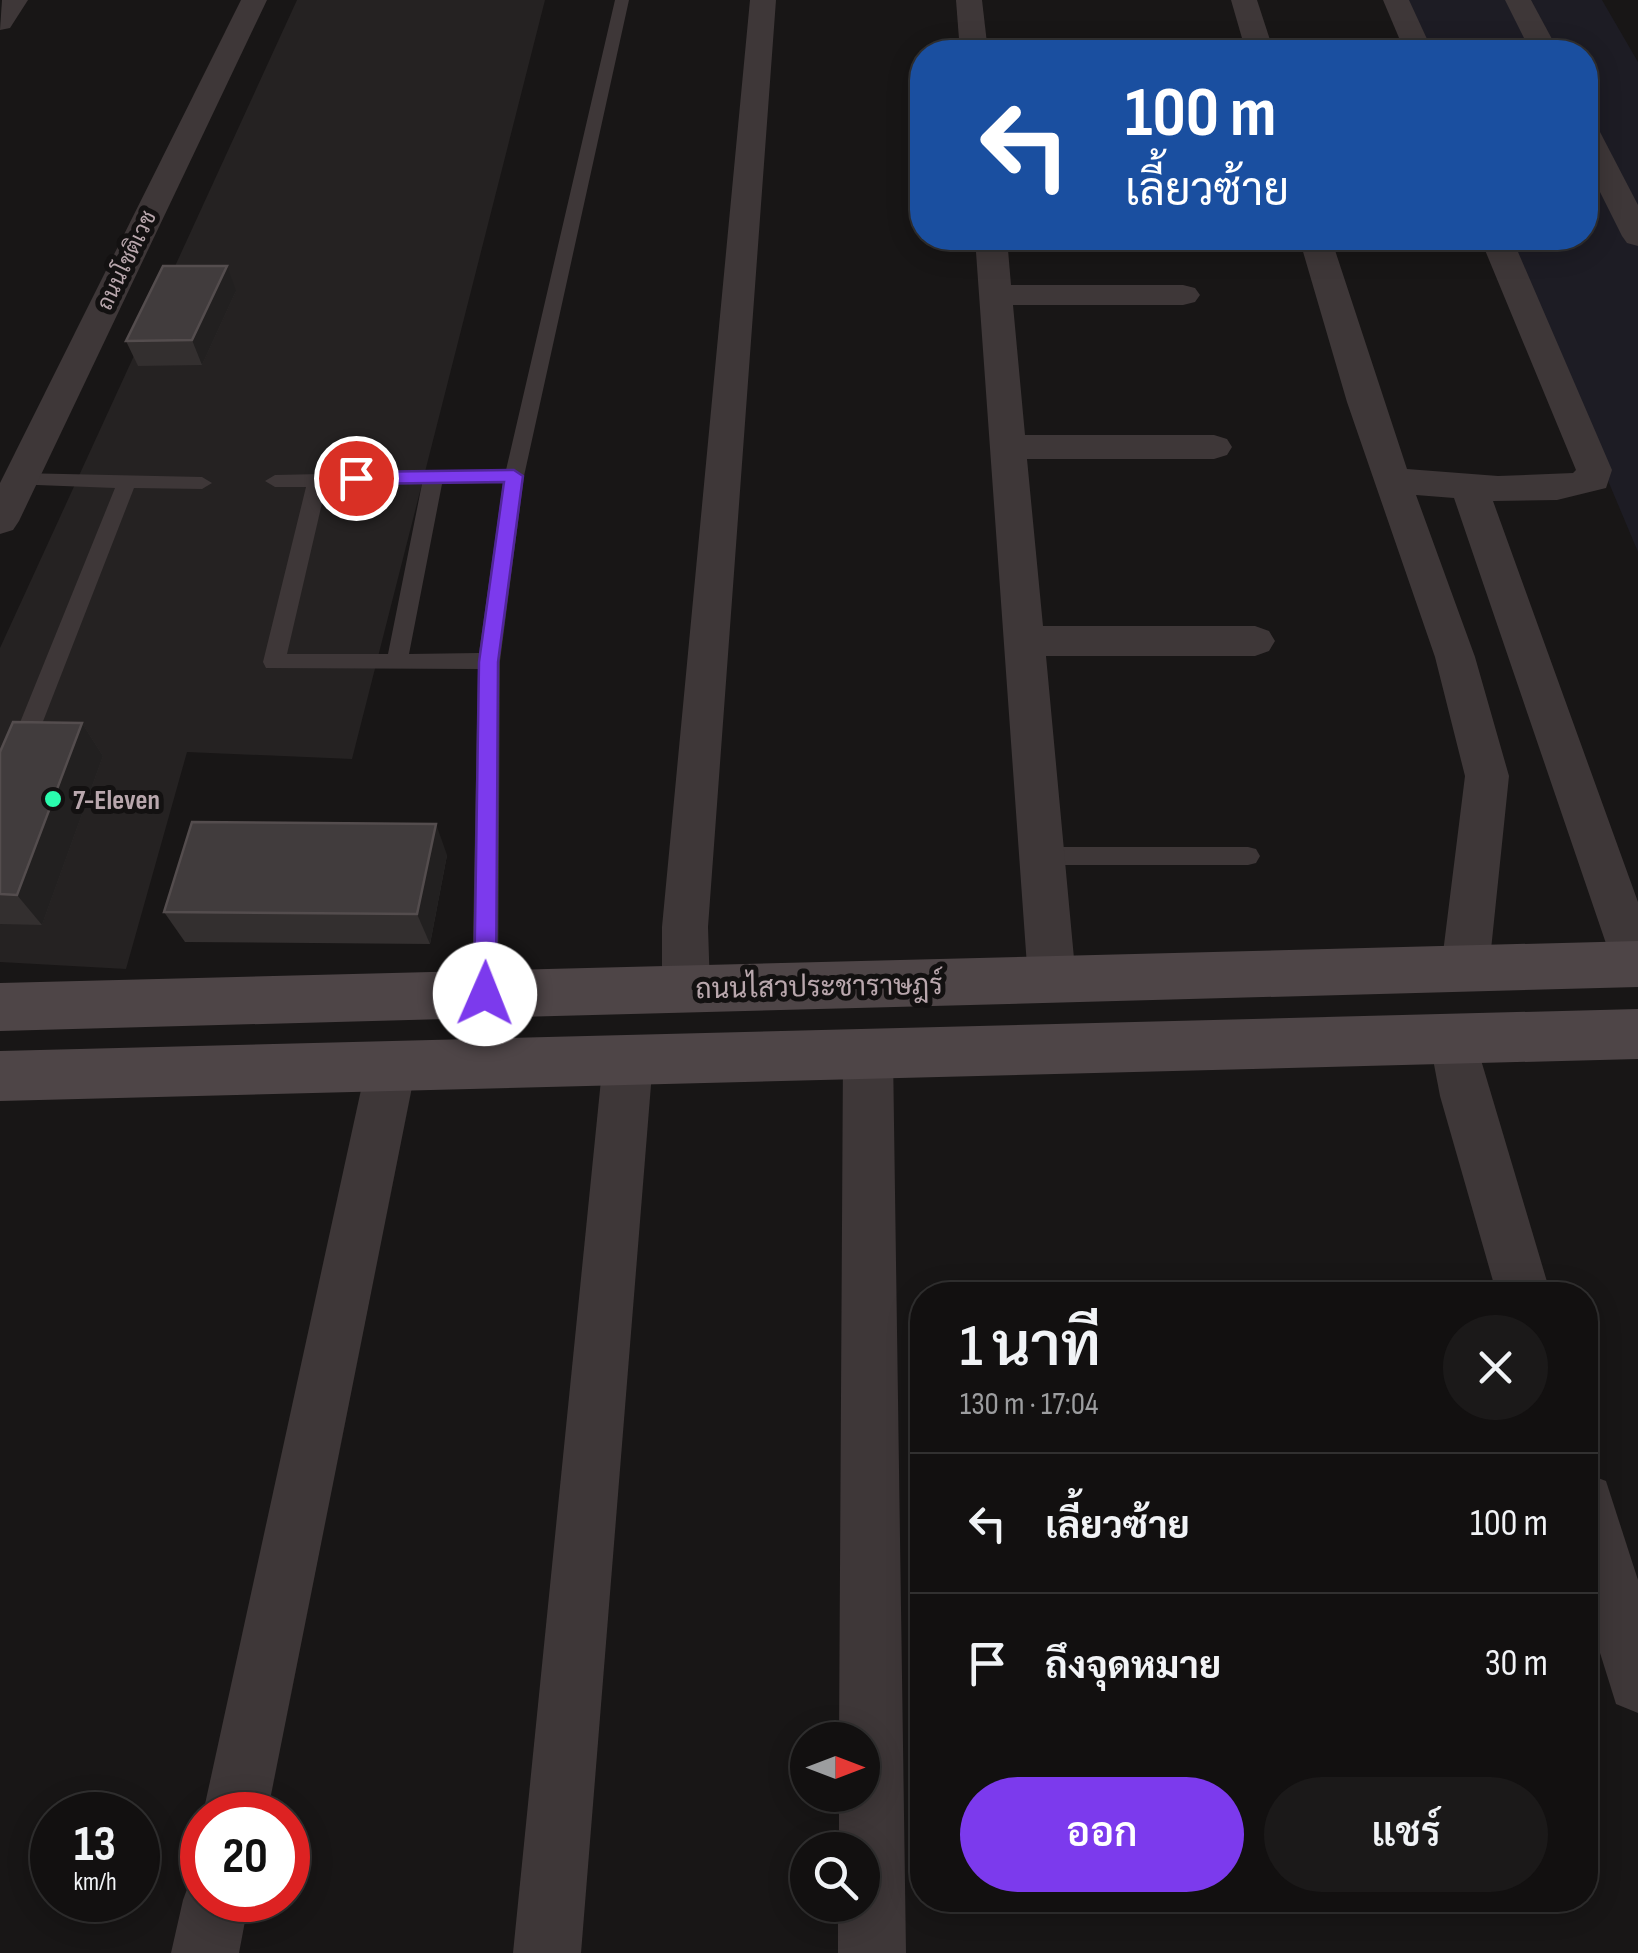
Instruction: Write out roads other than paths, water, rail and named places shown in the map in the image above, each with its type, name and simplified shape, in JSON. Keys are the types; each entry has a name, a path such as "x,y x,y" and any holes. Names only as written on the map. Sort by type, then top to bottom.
{"main road":[{"name":"ถนนไสวประชาราษฎร์","path":"0,1007 1638,964"},
{"path":"0,1076 1638,1034"}],"street":[{"path":"0,22 15,0"},
{"name":"ถนนโชติเวช","path":"0,520 254,0"},
{"path":"686,989 687,908 763,0"},
{"path":"969,0 973,40"},
{"path":"1244,0 1256,40"},
{"path":"1396,0 1413,40"},
{"path":"1518,0 1538,40"},
{"path":"1598,158 1638,236"},
{"path":"992,250 1052,980"},
{"path":"1319,250 1365,402 1455,657 1486,776 1488,794 1465,969"},
{"path":"1394,480 1570,488 1593,478 1594,470 1501,250"},
{"path":"996,295 1184,295"},
{"path":"1009,447 1214,447"},
{"path":"1469,486 1638,964"},
{"path":"1027,641 1255,641"},
{"path":"1455,657 1532,661"},
{"path":"1453,1038 1465,1096 1520,1282"},
{"path":"868,1054 872,1953"},
{"path":"547,1953 628,1060"},
{"path":"239,1792 391,1067"},
{"path":"1598,1546 1638,1682"},
{"path":"204,1953 211,1922"}],"lane":[{"path":"485,994 488,662 514,476 622,0"},
{"path":"397,662 434,476"},
{"path":"274,481 514,476"},
{"path":"18,478 202,482"},
{"path":"318,480 274,662 488,662"},
{"path":"0,801 127,481"},
{"path":"1042,856 1248,856"}],"place":[{"name":"7-Eleven","path":"53,799"}]}
